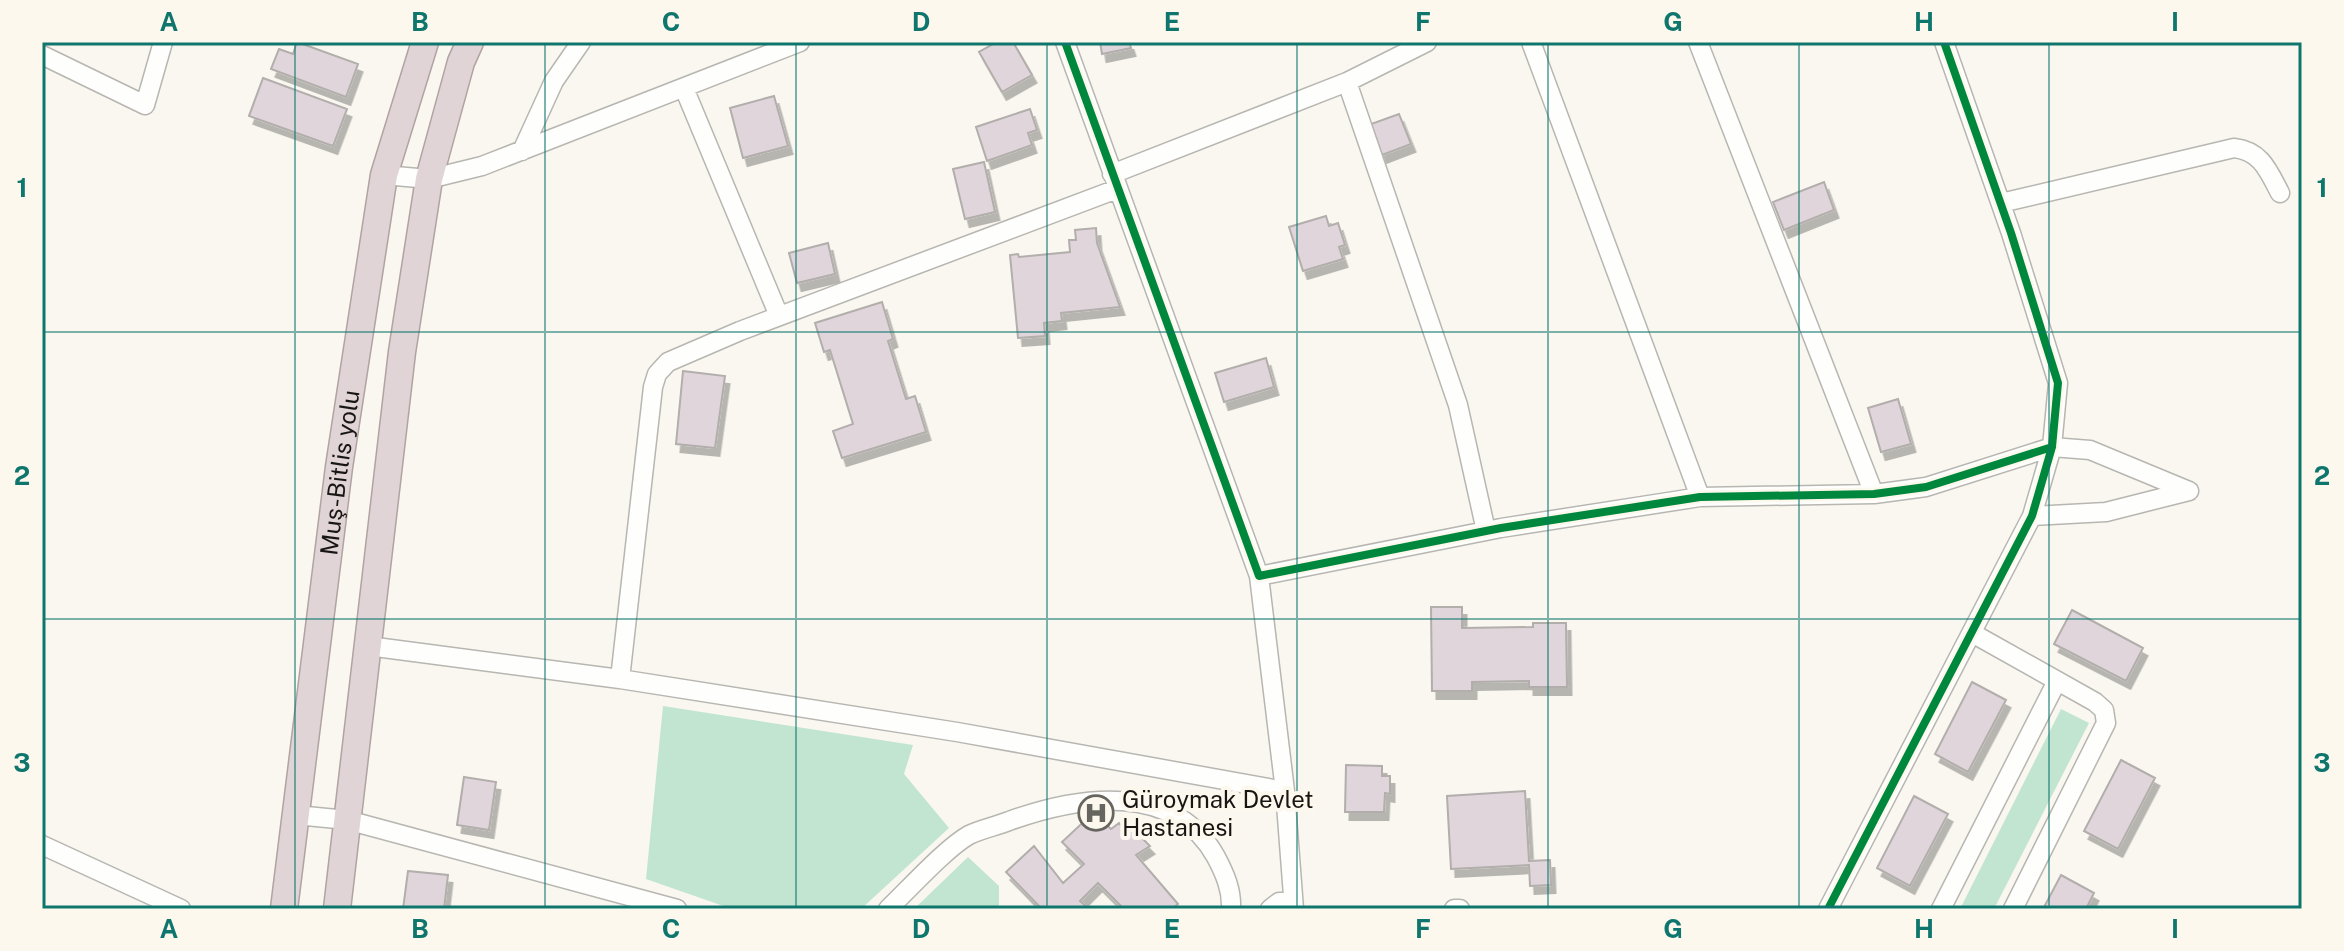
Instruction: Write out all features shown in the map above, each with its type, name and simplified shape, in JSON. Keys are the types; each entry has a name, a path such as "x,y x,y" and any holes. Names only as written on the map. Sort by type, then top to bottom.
{"highway":[{"name":"Muş-Bitlis yolu","path":"284,909 339,467 384,175 425,42"},
{"name":"Muş-Bitlis yolu","path":"337,909 402,352 429,179 461,62 470,42"}],"street":[{"path":"42,55 145,105 163,42"},
{"path":"522,151 554,81 581,42"},
{"path":"384,175 429,179 482,166 800,42"},
{"path":"1065,42 1259,576 1285,791 1293,905 1279,902 1270,909"},
{"path":"620,679 657,374 668,362 1115,182 1347,82 1427,42"},
{"path":"1531,42 1700,497"},
{"path":"1698,42 1874,494"},
{"path":"1828,909 2032,516 2052,447 2058,383 2001,203 1944,42"},
{"path":"1347,82 1458,405 1486,531"},
{"path":"684,88 779,316"},
{"path":"2001,203 2234,148 2250,151 2263,160 2280,193"},
{"path":"1259,576 1486,531 1700,497 1874,494 1926,487 2052,447 2090,450 2189,491 2106,512 2032,516"},
{"path":"1972,633 2095,702 2104,710 2106,723 2013,909"},
{"path":"368,646 620,679 957,732 1285,791"},
{"path":"1941,909 2057,681"},
{"path":"888,909 969,835 1043,808 1110,800 1156,805 1185,821 1210,846 1226,876 1231,909"},
{"path":"296,815 347,820 677,909"},
{"path":"42,845 181,909"},
{"path":"1454,909 1460,909"}],"green space":[{"path":"663,706 913,745 904,774 949,828 861,909 732,909 646,879"},
{"path":"2061,709 2089,723 1994,909 1960,909"},
{"path":"968,857 999,886 999,909 914,909"}],"building":[{"path":"297,42 358,64 346,97 271,69 279,49 293,54"},
{"path":"997,42 1013,42 1032,75 1002,92 979,52"},
{"path":"1100,42 1129,42 1131,48 1102,54"},
{"path":"263,78 347,109 333,146 249,116"},
{"path":"774,96 788,146 743,158 730,108"},
{"path":"1030,109 1037,130 1028,133 1032,145 987,161 976,127"},
{"path":"1399,114 1411,144 1382,155 1371,124"},
{"path":"984,162 995,212 965,219 953,169"},
{"path":"1824,182 1834,210 1784,230 1773,202"},
{"path":"1326,216 1329,226 1338,223 1345,245 1339,247 1343,259 1303,271 1289,227"},
{"path":"1096,228 1097,243 1120,307 1061,313 1062,321 1044,323 1045,336 1018,338 1010,255 1018,254 1019,257 1070,252 1069,240 1076,240 1075,230"},
{"path":"828,243 835,274 797,283 789,253"},
{"path":"882,302 893,339 888,341 906,399 915,396 926,432 842,458 833,431 853,424 830,350 824,352 815,323"},
{"path":"1266,358 1274,387 1224,402 1215,373"},
{"path":"683,371 725,376 715,448 676,444"},
{"path":"1898,399 1911,444 1881,452 1868,408"},
{"path":"1431,607 1462,607 1462,628 1533,627 1533,623 1566,623 1567,687 1529,687 1529,681 1472,682 1472,691 1432,691"},
{"path":"2072,610 2143,648 2126,681 2054,644"},
{"path":"1972,682 2006,700 1968,772 1935,754"},
{"path":"2121,760 2155,778 2118,849 2084,831"},
{"path":"1346,765 1382,766 1382,776 1390,776 1390,794 1385,793 1384,812 1345,812"},
{"path":"464,777 496,782 489,830 457,825"},
{"path":"1525,791 1529,861 1550,860 1551,885 1530,886 1529,865 1451,869 1447,796"},
{"path":"1914,796 1948,814 1910,886 1877,868"},
{"path":"1093,813 1111,829 1119,823 1126,830 1131,827 1150,846 1136,855 1178,904 1172,909 1124,909 1098,883 1080,901 1089,909 1042,909 1006,872 1034,846 1063,883 1084,864 1062,842"},
{"path":"408,871 448,875 444,909 403,909"},
{"path":"2061,875 2094,893 2086,909 2043,909"}],"cycle path":[{"path":"1065,42 1259,576 1501,528 1700,497 1874,494 1926,487 2052,447"},
{"path":"1828,909 2032,516 2052,447 2058,383 2011,233 1944,42"}],"place":[{"name":"Güroymak Devlet Hastanesi","path":"1096,813"}]}
